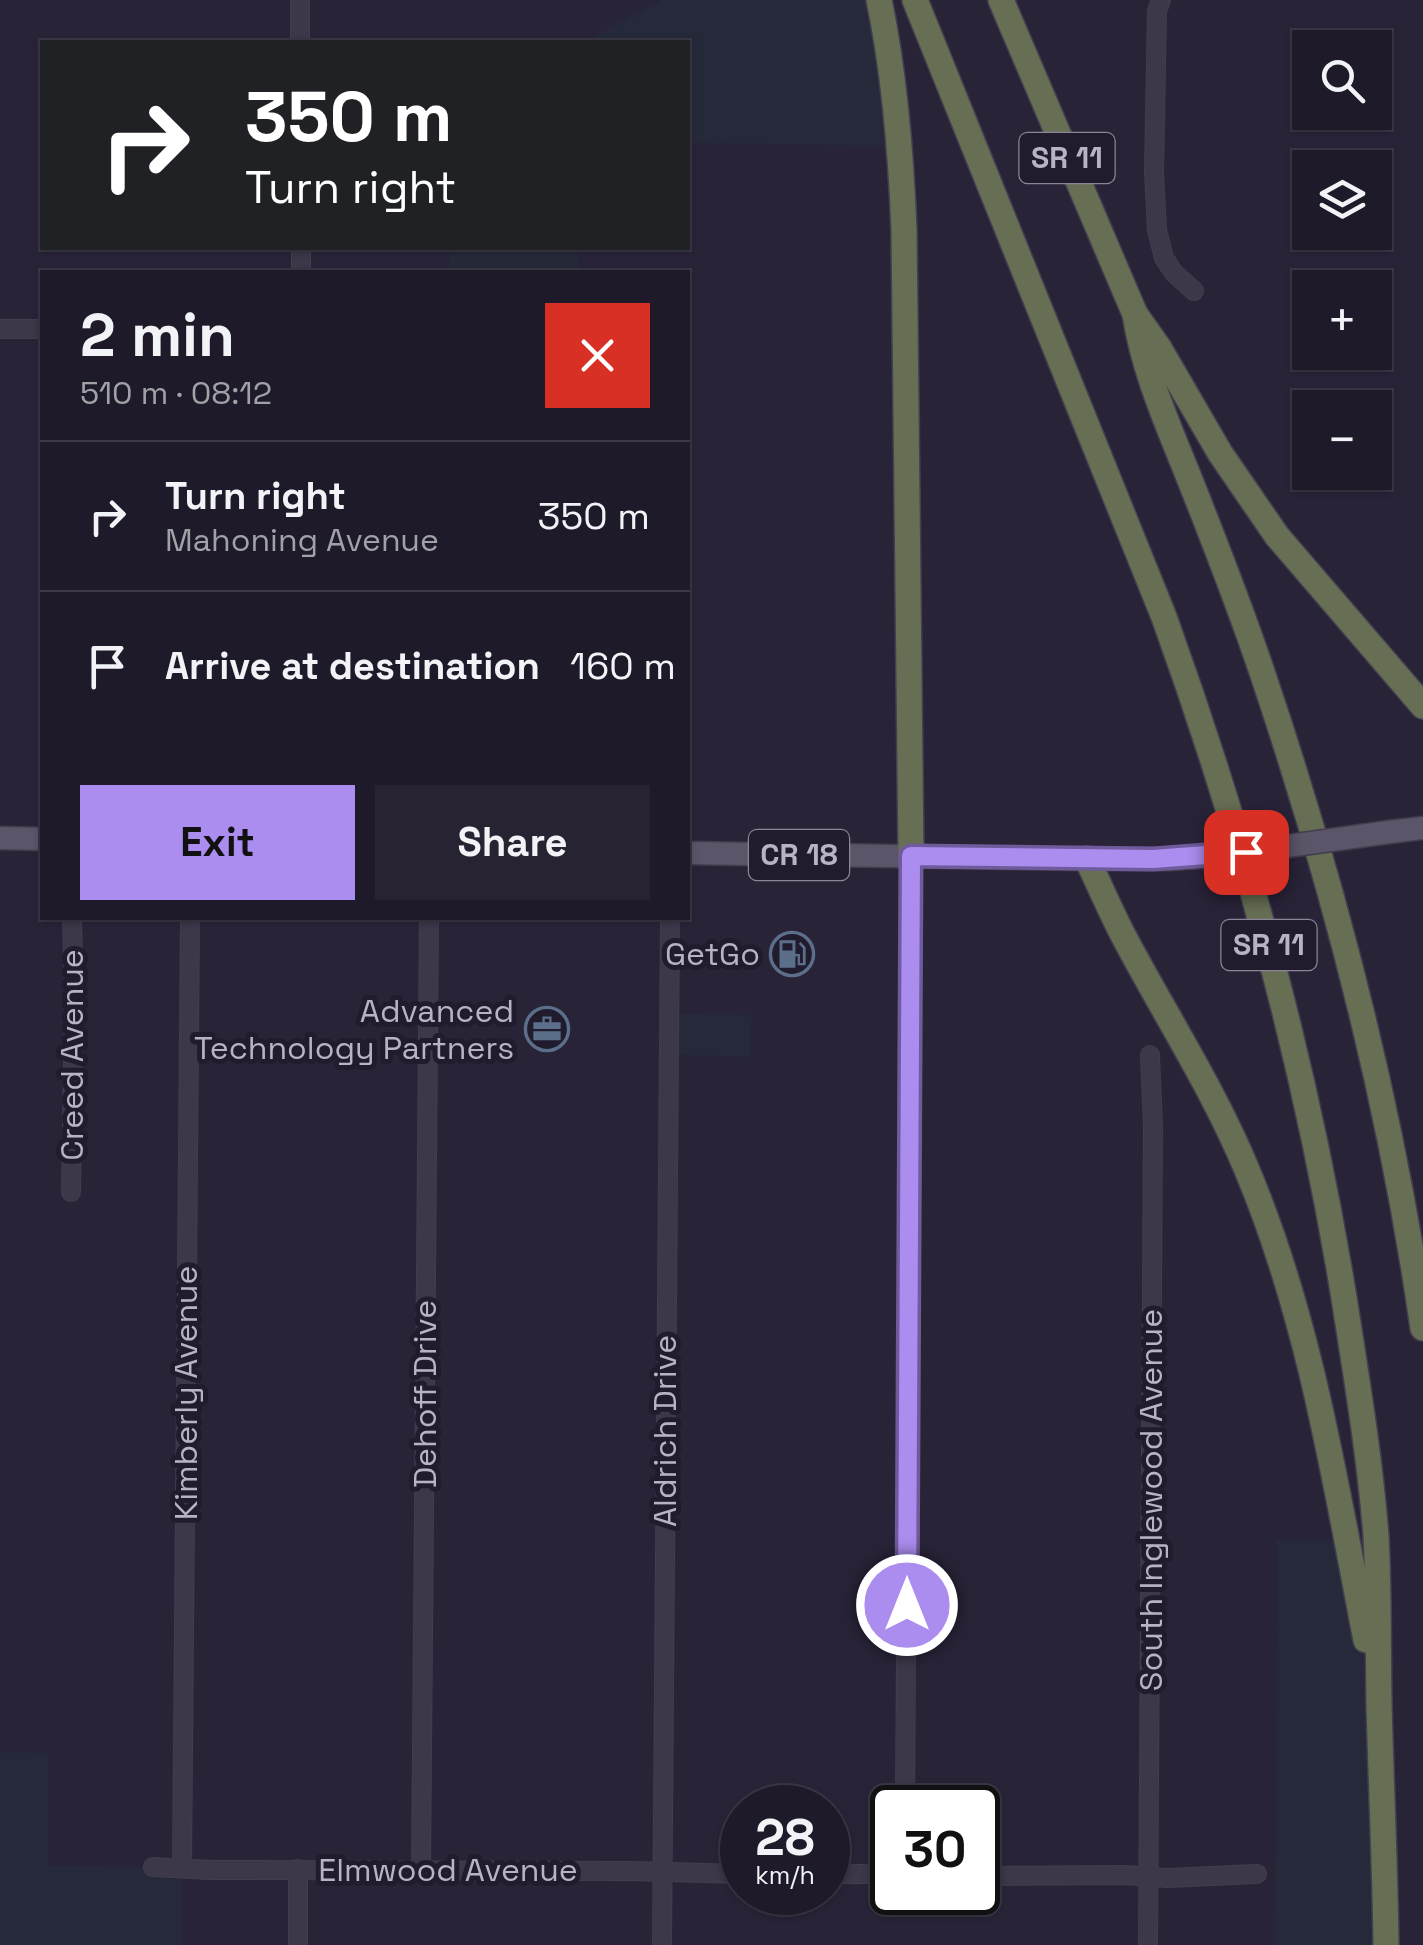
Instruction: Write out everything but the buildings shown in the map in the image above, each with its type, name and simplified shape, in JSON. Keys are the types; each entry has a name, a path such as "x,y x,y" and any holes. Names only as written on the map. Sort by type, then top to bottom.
{"highway":[{"path":"879,0 897,114 904,230 911,856"},
{"name":"SR 11","path":"915,0 1164,617 1216,767 1264,927 1308,1103 1357,1378 1376,1537 1386,1945"},
{"name":"SR 11","path":"1001,0 1135,314 1152,385 1254,650 1308,813 1370,1050 1392,1149 1423,1328"},
{"path":"1135,314 1220,453 1278,536 1423,706"},
{"path":"1087,860 1223,1116 1267,1220 1322,1411 1379,1708"}],"main road":[{"name":"CR 18","path":"690,852 1169,859 1423,828"},
{"path":"0,838 40,839"}],"street":[{"path":"300,0 300,40"},
{"path":"1161,0 1157,12 1156,230 1164,258 1174,274 1194,291"},
{"path":"0,328 40,329"},
{"path":"905,1785 911,856"},
{"name":"Creed Avenue","path":"71,1192 72,920"},
{"name":"Kimberly Avenue","path":"182,1868 190,920"},
{"name":"Dehoff Drive","path":"421,1870 429,920"},
{"name":"Aldrich Drive","path":"662,1945 670,920"},
{"name":"South Inglewood Avenue","path":"1148,1945 1153,1147 1150,1056"},
{"name":"Elmwood Avenue","path":"154,1867 720,1874"},
{"path":"298,1870 298,1945"},
{"path":"1000,1876 1167,1878 1257,1874"}],"shaded area":[{"path":"662,0 879,0 900,146 690,143 690,40 588,40"},
{"path":"449,250 579,250 578,270 449,270"},
{"path":"679,1014 752,1015 750,1057 678,1055"},
{"path":"1277,1540 1347,1541 1379,1708 1386,1945 1275,1945"},
{"path":"0,1752 49,1753 48,1865 182,1868 181,1945 0,1945"}],"place":[{"name":"GetGo","path":"792,954"},
{"name":"Advanced Technology Partners","path":"547,1029"}],"route":[{"path":"907,1605 911,856 1087,860 1246,852"}]}
